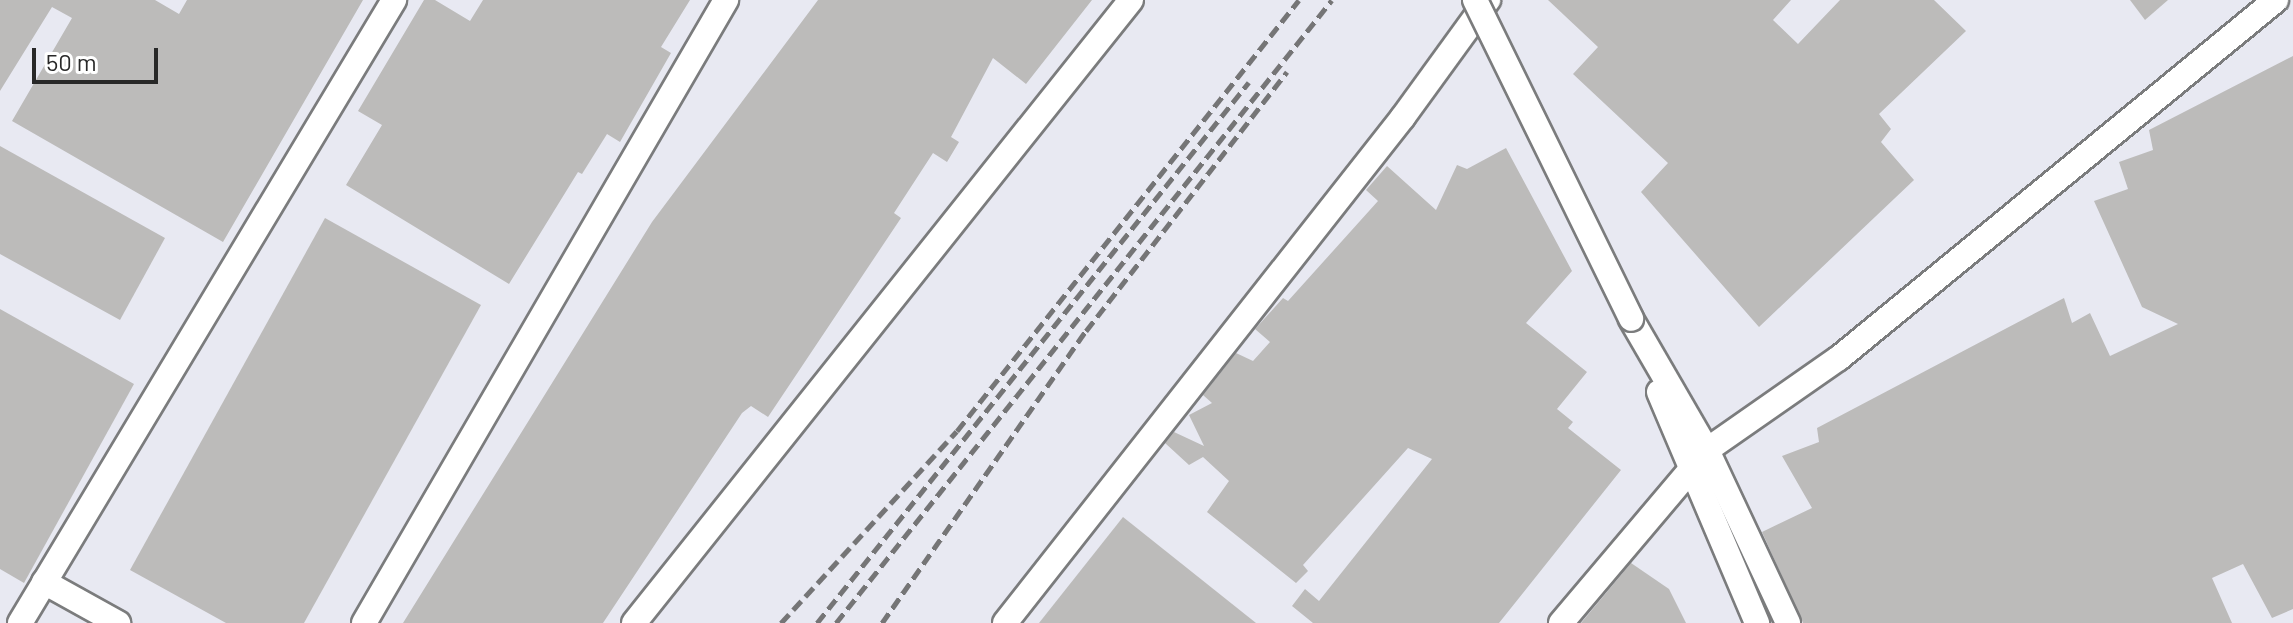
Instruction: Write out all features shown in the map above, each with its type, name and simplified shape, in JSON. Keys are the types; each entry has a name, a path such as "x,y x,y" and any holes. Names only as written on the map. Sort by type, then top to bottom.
{"street":[{"path":"20,623 394,0"},
{"path":"364,623 726,0"},
{"path":"634,623 1131,0"},
{"path":"1475,0 1631,319 1707,450 1788,623"},
{"path":"1005,623 1426,87 1488,0"},
{"path":"1561,623 1691,474 1707,450 1839,358 2276,0"},
{"path":"1631,319 1691,474 1757,623"},
{"path":"44,582 118,623"}],"shaded area":[{"path":"0,0 2293,0 2293,623 0,623"}],"building":[{"path":"0,0 155,0 179,14 187,0 363,0 223,242 12,121 72,18 52,7 0,91"},
{"path":"424,0 435,0 470,21 483,0 690,0 661,47 671,53 620,142 607,134 582,174 578,172 509,284 346,185 382,125 358,111"},
{"path":"818,0 1092,0 1026,84 993,58 951,137 959,142 947,162 933,153 894,213 901,218 768,417 751,406 742,413 603,623 403,623 652,222"},
{"path":"1548,0 1791,0 1773,20 1798,44 1840,0 1934,0 1966,31 1879,114 1891,129 1881,142 1914,180 1759,327 1641,192 1668,163 1573,74 1598,47"},
{"path":"2130,0 2168,0 2145,20"},
{"path":"2293,56 2293,609 2272,618 2243,564 2212,578 2232,623 1803,623 1762,532 1812,508 1782,456 1819,442 1817,428 2064,298 2072,323 2090,313 2110,356 2178,324 2142,307 2094,201 2128,189 2119,162 2153,150 2149,130"},
{"path":"0,146 165,238 120,320 0,254"},
{"path":"1506,148 1572,271 1526,323 1587,372 1557,409 1573,422 1568,428 1621,470 1499,623 1313,623 1292,606 1305,589 1319,601 1432,459 1408,448 1303,565 1308,571 1296,583 1207,512 1229,481 1203,457 1189,465 1165,443 1174,432 1204,446 1189,415 1212,403 1203,395 1236,353 1253,361 1270,342 1255,329 1283,298 1288,301 1378,201 1366,190 1387,166 1436,210 1457,165 1467,169"},
{"path":"325,218 481,305 304,623 226,623 130,570"},
{"path":"0,309 134,384 24,583 0,569"},
{"path":"1123,517 1256,623 1039,623"},
{"path":"1631,563 1669,589 1686,623 1581,623"}],"railway":[{"path":"781,623 957,431 1299,0"},
{"path":"836,623 1332,0"},
{"path":"882,623 1086,331 1287,72"},
{"path":"817,623 1249,82"}]}
